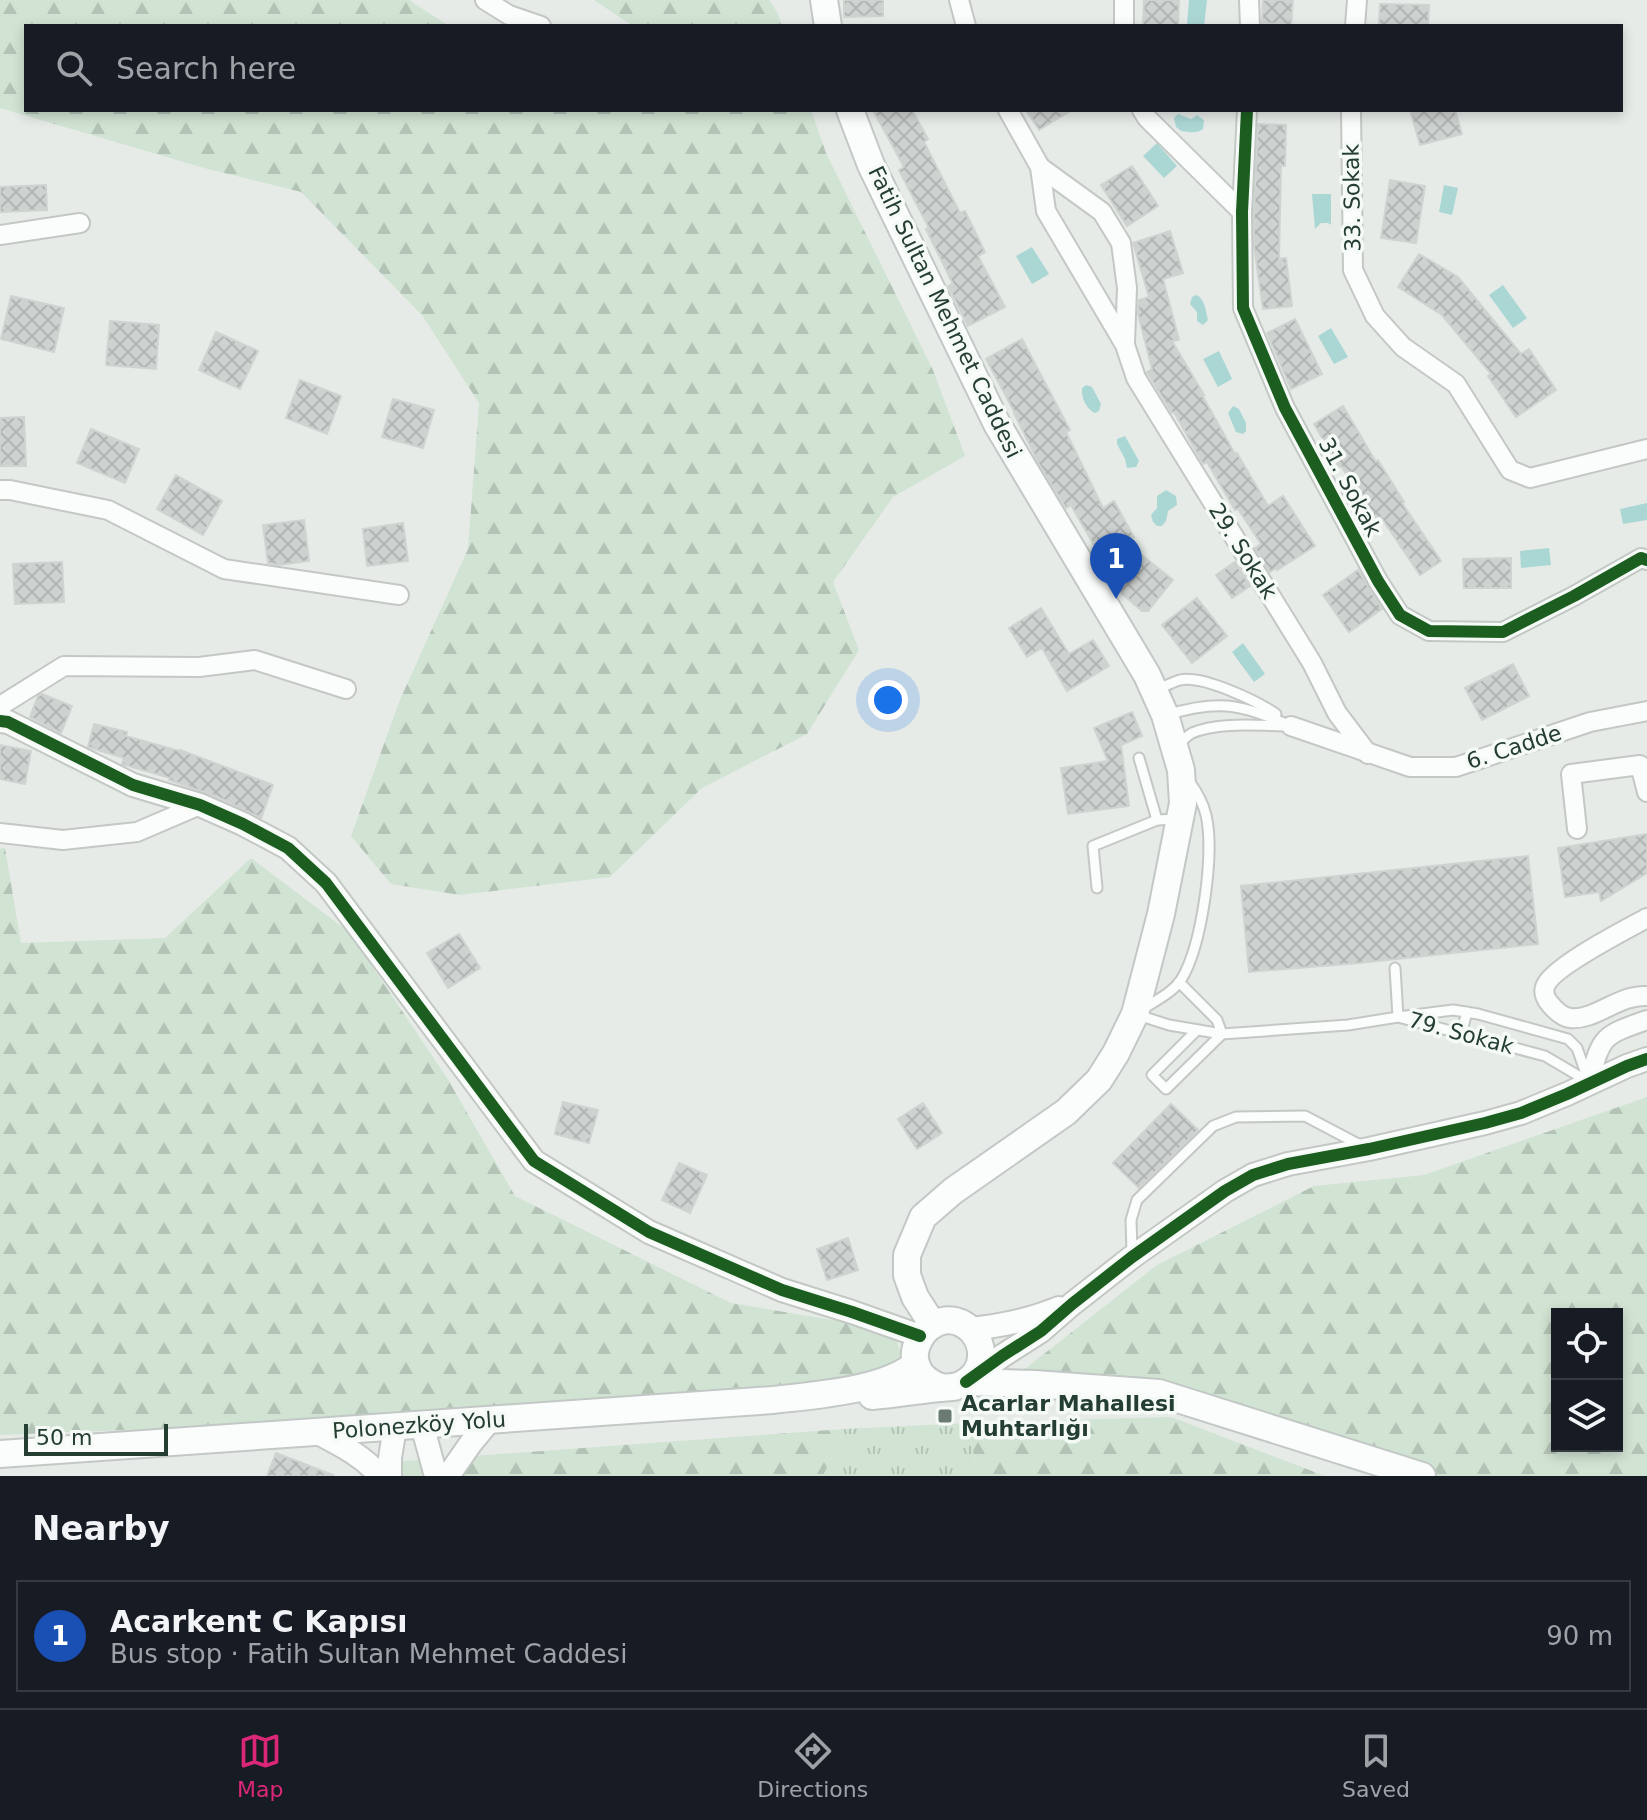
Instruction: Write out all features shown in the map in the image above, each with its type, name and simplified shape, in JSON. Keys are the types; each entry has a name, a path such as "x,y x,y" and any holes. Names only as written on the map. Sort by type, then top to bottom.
{"main road":[{"path":"824,0 828,24"},
{"name":"Fatih Sultan Mehmet Caddesi","path":"851,112 871,165 997,424 1147,675 1165,715 1178,759 1183,803 1168,820 1161,914 1135,1014 1116,1053 1099,1080 1066,1112 953,1191 923,1217 907,1255 907,1275 926,1330"},
{"path":"837,1393 870,1397 955,1385 978,1369 981,1352 980,1344 970,1329 948,1321 926,1330 915,1354 916,1364 934,1385 955,1385 1035,1384 1159,1393 1422,1476"},
{"path":"837,1393 897,1376 916,1364"},
{"name":"Polonezköy Yolu","path":"0,1454 837,1393"}],"street":[{"path":"485,0 509,15 535,24"},
{"path":"959,0 965,24"},
{"path":"1124,0 1124,24"},
{"path":"1249,0 1250,24"},
{"path":"1355,24 1357,0"},
{"name":"29. Sokak","path":"1009,112 1040,167 1046,211 1125,345 1136,378 1305,651 1337,713 1368,754"},
{"path":"1143,112 1242,212"},
{"name":"31. Sokak","path":"1247,112 1242,212 1243,308 1285,408 1378,581 1400,615 1429,631 1503,632 1641,558 1647,560"},
{"name":"33. Sokak","path":"1351,112 1353,270 1375,316 1403,347 1456,384 1510,470 1530,478 1647,449"},
{"name":"29. Sokak","path":"1040,167 1102,212 1121,243 1127,288 1125,345"},
{"path":"0,235 80,223"},
{"path":"0,490 108,510 224,569 399,595"},
{"path":"0,706 64,666 199,667 255,660 346,689"},
{"name":"6. Cadde","path":"1291,726 1410,767 1456,767 1590,722 1647,711"},
{"path":"0,721 8,722 133,785 200,805 288,848 326,883 534,1161 649,1232 782,1290 852,1312 926,1330"},
{"path":"1577,829 1571,774 1640,765 1647,792"},
{"path":"0,833 63,840 137,832 200,805"},
{"path":"1647,918 1563,967 1550,977 1545,996 1562,1016 1573,1019 1620,1001 1647,996"},
{"path":"955,1385 1041,1331 1132,1257 1225,1191 1253,1175 1288,1164 1369,1149 1398,1152 1441,1149 1482,1140 1547,1119 1568,1107 1589,1082 1598,1048 1606,1038 1618,1030 1647,1020"},
{"path":"1589,1082 1647,1059"},
{"path":"970,1329 1031,1319 1072,1304"},
{"path":"448,1476 490,1420"},
{"path":"422,1425 436,1476"},
{"path":"390,1476 395,1427"},
{"path":"318,1433 353,1451 380,1476"}],"lane":[{"path":"1154,691 1180,680 1201,682 1262,704 1291,726"},
{"path":"1165,715 1189,708 1238,706 1291,726"},
{"path":"1135,1014 1168,993 1179,982 1198,938 1208,863 1207,818 1201,799 1178,759 1189,734 1235,726 1291,726"},
{"path":"1097,888 1093,846 1168,820 1139,758"},
{"path":"1135,1014 1169,1025 1222,1034 1334,1027 1398,1017 1395,968"},
{"path":"1179,982 1217,1020 1222,1034"},
{"name":"79. Sokak","path":"1398,1017 1453,1010 1568,1039 1577,1048 1589,1082"},
{"path":"1461,1034 1467,1012"},
{"name":"79. Sokak","path":"1398,1017 1545,1056 1589,1082"},
{"path":"1197,1030 1152,1075 1166,1089 1222,1034"},
{"path":"1132,1257 1131,1220 1137,1200 1213,1126 1236,1117 1305,1116 1369,1149"}],"green space":[{"path":"0,0 409,0 446,24 24,24 24,112 812,112 826,153 933,370 965,456 893,497 833,582 859,650 807,734 702,788 610,877 460,895 391,884 351,836 399,702 468,549 479,403 422,315 301,192 204,168 0,108"},
{"path":"594,0 769,0 781,24 630,24"},
{"path":"5,848 21,943 165,938 251,858 349,932 447,1078 515,1196 731,1303 892,1330 908,1372 497,1415 0,1435 0,849"},
{"path":"1647,1097 1647,1476 1399,1476 1182,1395 1011,1380 1157,1265 1314,1186 1424,1175"},
{"path":"1171,1417 1325,1476 978,1476 968,1423"},
{"path":"968,1423 978,1476 823,1476 844,1429"},
{"path":"844,1429 823,1476 372,1476 378,1463"}],"water":[{"path":"1189,0 1207,0 1204,24 1187,24"},
{"path":"1178,114 1191,119 1197,115 1204,120 1203,129 1181,131 1176,127 1174,118"},
{"path":"1157,143 1177,166 1164,178 1143,156"},
{"path":"1444,185 1458,188 1452,215 1439,212"},
{"path":"1312,194 1331,194 1331,225 1321,223 1315,229"},
{"path":"1032,247 1049,274 1032,284 1016,256"},
{"path":"1503,285 1527,318 1513,328 1489,295"},
{"path":"1196,295 1206,309 1208,320 1203,325 1197,321 1197,312 1190,304"},
{"path":"1331,328 1348,357 1334,364 1318,336"},
{"path":"1219,351 1232,379 1218,387 1203,359"},
{"path":"1086,385 1092,387 1101,404 1095,413 1083,399 1082,388"},
{"path":"1233,406 1239,409 1246,423 1243,434 1236,432 1228,413"},
{"path":"1125,436 1139,461 1136,467 1127,468 1117,444 1117,439"},
{"path":"1166,490 1176,496 1177,505 1168,511 1162,526 1157,526 1151,515 1157,508 1157,496"},
{"path":"1647,503 1647,520 1623,524 1620,509"},
{"path":"1549,548 1551,565 1521,568 1520,551"},
{"path":"1243,643 1265,674 1254,682 1232,652"}],"building":[{"path":"844,0 883,0 883,16 844,17"},
{"path":"1144,0 1179,0 1178,24 1143,24"},
{"path":"1263,0 1293,0 1291,24 1262,23"},
{"path":"1380,4 1429,5 1428,24 1379,24"},
{"path":"874,112 913,112 928,139 924,142 960,213 965,211 985,252 978,256 1005,307 968,326 948,286 953,284 926,229 929,228 899,170 904,167"},
{"path":"1027,112 1069,112 1039,130"},
{"path":"1411,112 1456,112 1462,134 1420,145"},
{"path":"1258,124 1286,125 1285,166 1281,166 1279,259 1286,258 1292,306 1263,309 1254,246"},
{"path":"1132,166 1158,206 1127,226 1101,185"},
{"path":"1390,180 1425,186 1416,243 1381,238"},
{"path":"46,185 47,210 0,212 0,187"},
{"path":"1170,231 1183,273 1163,279 1179,340 1172,341 1268,506 1283,496 1315,546 1277,570 1270,572 1255,548 1261,544 1238,509 1235,510 1207,462 1203,464 1147,372 1152,369 1138,314 1139,300 1149,297 1133,243"},
{"path":"1419,254 1458,277 1521,354 1529,349 1556,390 1516,417 1488,376 1491,374 1442,315 1398,287"},
{"path":"11,296 64,308 54,352 1,339"},
{"path":"1295,319 1322,374 1291,389 1267,333"},
{"path":"110,321 159,325 156,369 106,365"},
{"path":"216,332 258,351 240,389 199,370"},
{"path":"1022,339 1070,430 1066,432 1103,508 1114,501 1134,537 1100,556 1071,505 1066,508 1039,464 986,359"},
{"path":"300,380 341,396 327,434 286,418"},
{"path":"393,399 434,410 423,448 382,437"},
{"path":"1343,406 1441,561 1420,575 1381,517 1376,520 1314,424"},
{"path":"24,417 26,466 0,466 0,418"},
{"path":"91,429 139,449 125,483 77,463"},
{"path":"176,475 222,501 203,535 157,509"},
{"path":"304,520 309,561 278,565 268,563 263,525"},
{"path":"403,523 408,561 367,566 363,529"},
{"path":"1139,553 1173,580 1148,611 1142,611 1113,586"},
{"path":"1511,558 1511,588 1464,588 1463,559"},
{"path":"62,562 64,602 15,604 13,564"},
{"path":"1235,562 1250,586 1232,598 1216,575"},
{"path":"1358,570 1382,609 1349,632 1323,595"},
{"path":"1197,598 1227,636 1192,663 1162,625"},
{"path":"1041,608 1069,654 1093,640 1109,666 1067,691 1042,648 1027,657 1009,628"},
{"path":"1513,664 1529,696 1482,720 1465,688"},
{"path":"42,694 72,706 61,733 30,717 38,696"},
{"path":"1132,712 1142,736 1121,745 1129,806 1068,814 1061,768 1108,761 1094,728"},
{"path":"94,724 180,750 273,785 261,818 170,778 122,764 124,758 88,747"},
{"path":"0,745 31,751 25,784 0,779"},
{"path":"1647,834 1647,873 1601,901 1599,892 1565,897 1558,848"},
{"path":"1528,856 1538,944 1249,972 1241,886"},
{"path":"459,934 480,968 448,988 427,953"},
{"path":"563,1102 598,1110 589,1143 555,1134"},
{"path":"923,1103 942,1133 917,1149 898,1119"},
{"path":"1171,1104 1198,1130 1139,1188 1113,1163"},
{"path":"679,1163 707,1175 690,1213 662,1200"},
{"path":"848,1238 858,1270 827,1280 817,1249"},
{"path":"276,1453 333,1475 333,1476 267,1476"}],"cycle path":[{"path":"1247,112 1242,212 1243,308 1285,408 1378,581 1400,615 1429,631 1503,632 1641,558 1647,560"},
{"path":"0,721 8,722 133,785 200,805 288,848 326,883 534,1161 649,1232 782,1290 920,1336"},
{"path":"966,1382 1041,1331 1132,1257 1225,1191 1253,1175 1288,1164 1369,1149 1521,1113 1647,1059"}],"place":[{"name":"Acarkent C Kapısı","path":"1116,599"},
{"name":"Acarlar Mahallesi Muhtarlığı","path":"945,1416"}]}
